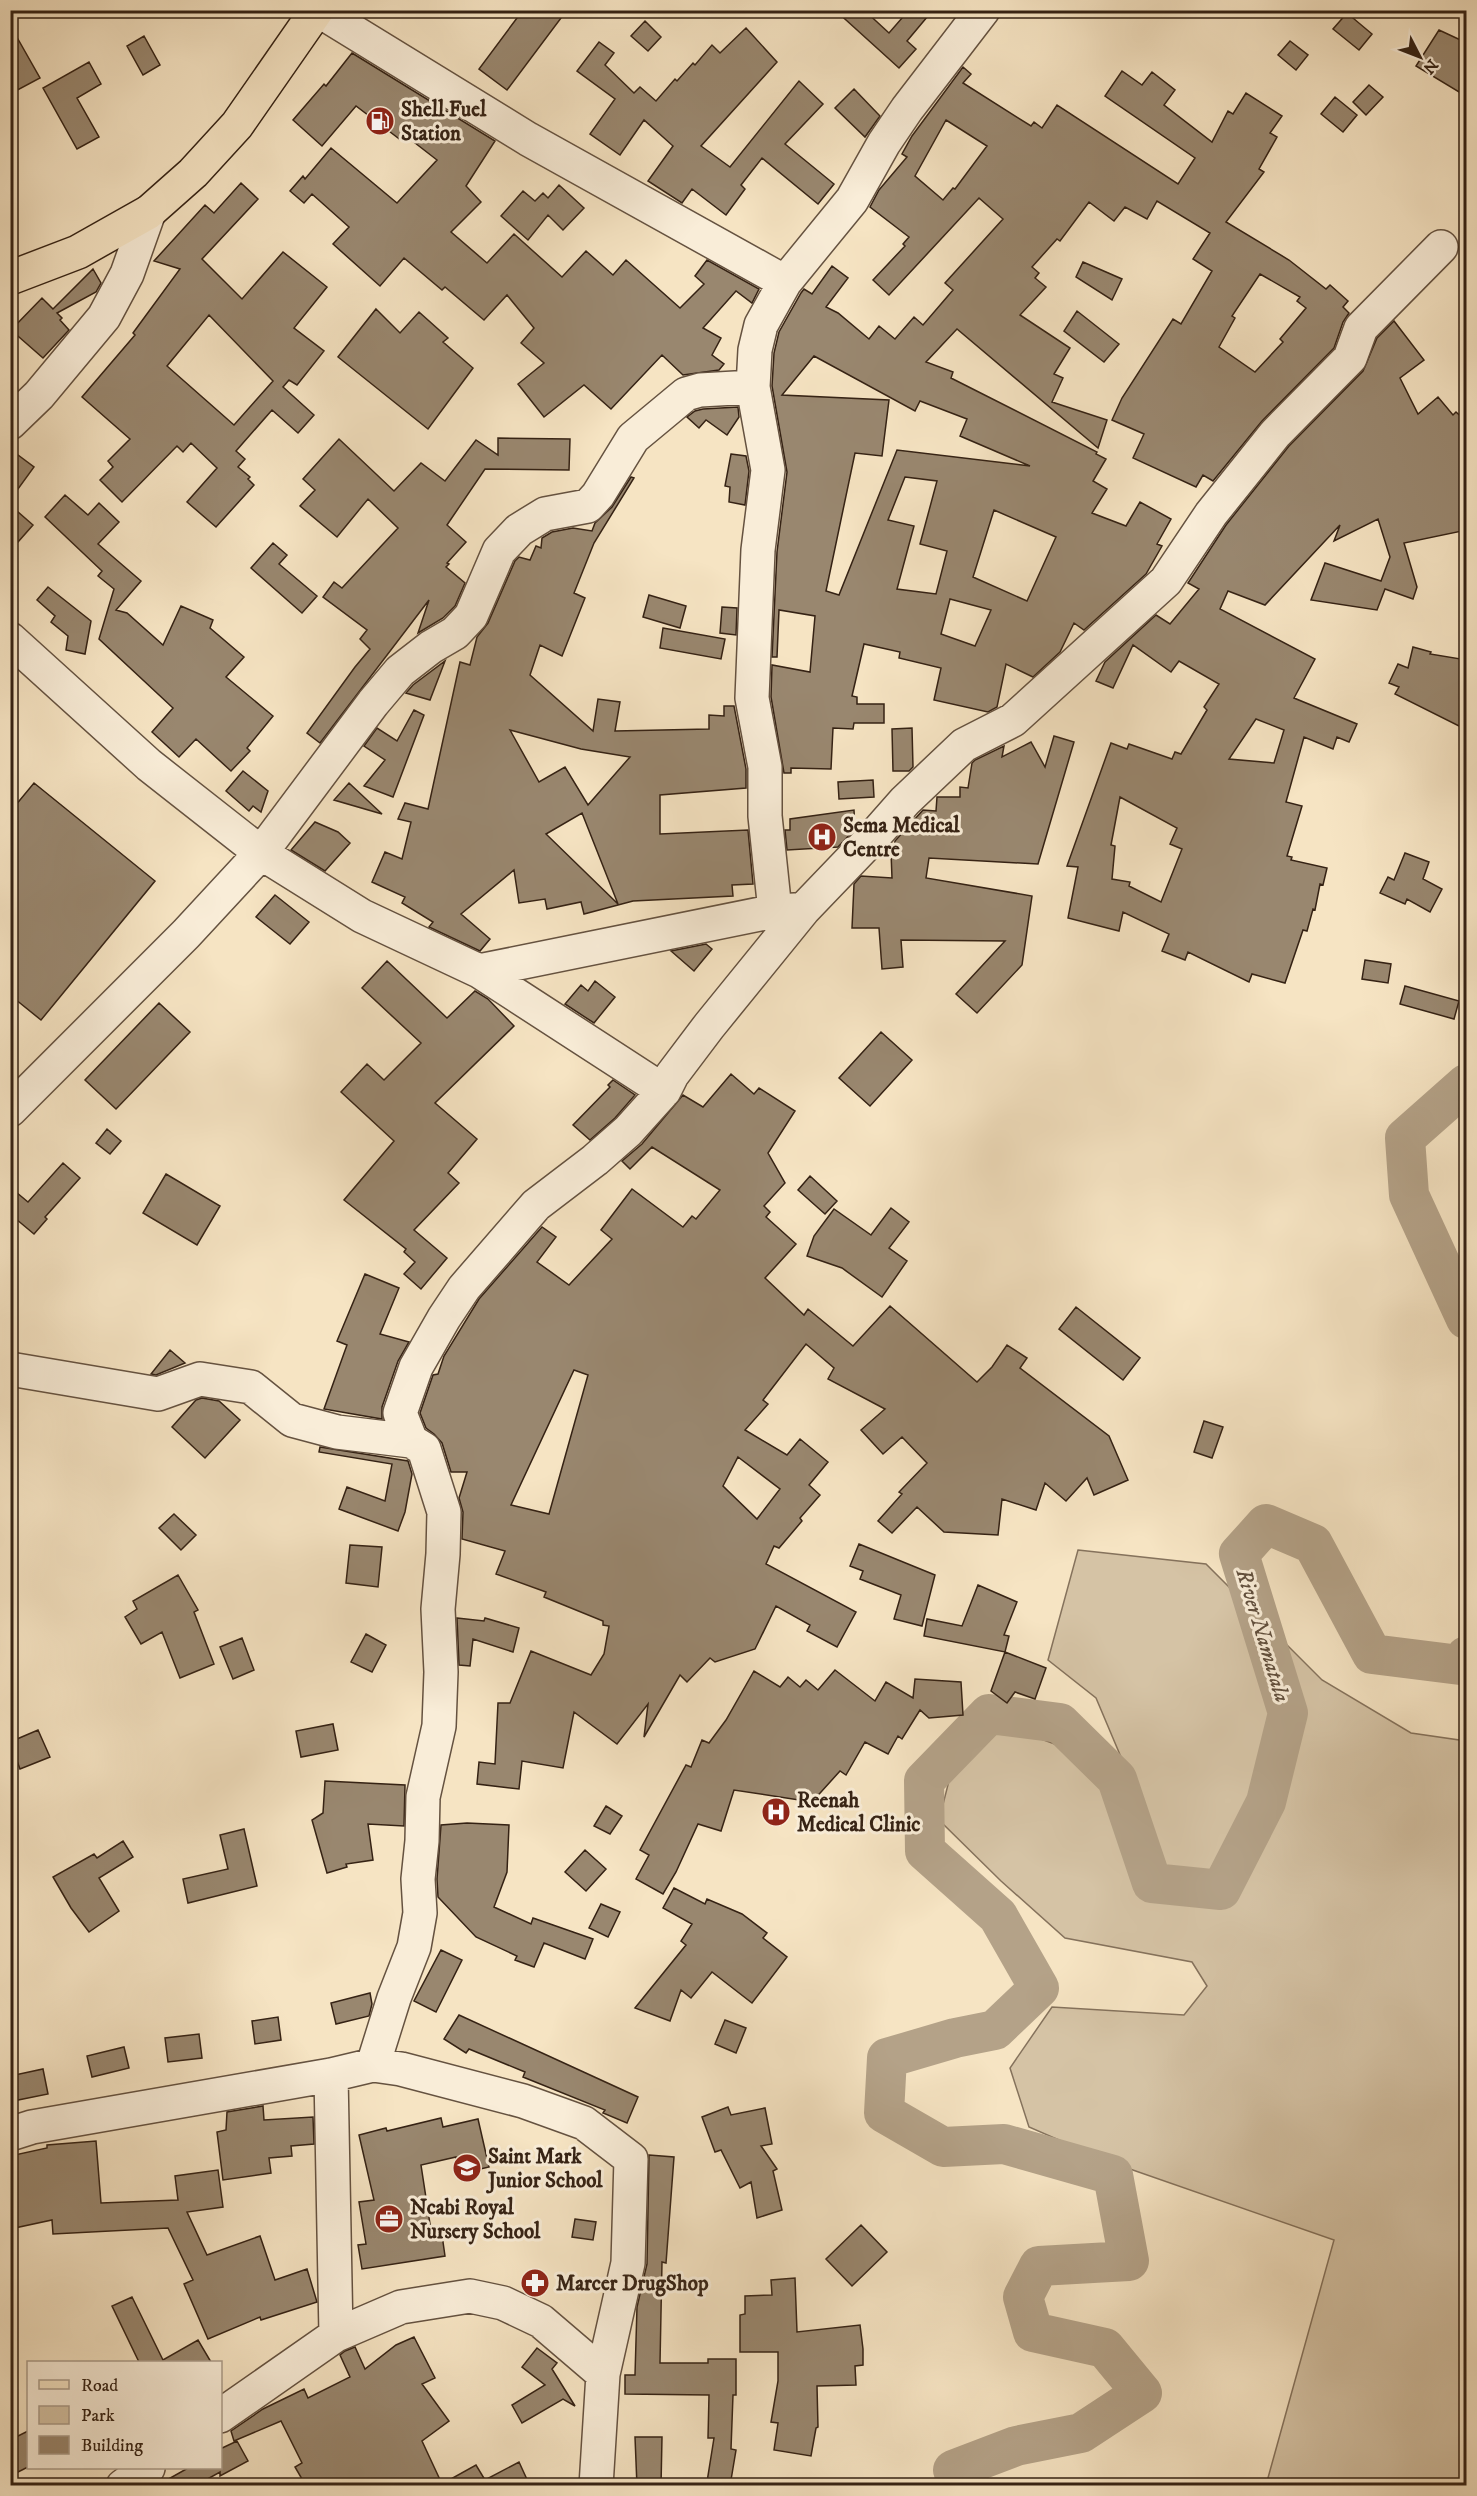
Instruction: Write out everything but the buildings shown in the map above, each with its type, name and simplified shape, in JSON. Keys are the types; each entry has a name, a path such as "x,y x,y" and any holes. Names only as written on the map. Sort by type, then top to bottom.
{"main road":[{"path":"10,278 78,252 149,212 193,173 237,125 317,10"}],"street":[{"path":"317,10 528,139 785,282"},
{"path":"789,910 766,827 765,767 752,698 758,550 768,470 753,387 753,362 762,325 785,282 852,200 884,143 983,10"},
{"path":"10,423 39,395 104,317 127,274 149,212"},
{"path":"411,1441 400,1413 413,1376 444,1318 464,1288 536,1205 595,1160 628,1131 664,1091 672,1075 709,1026 789,910 875,836 905,801 963,745 1013,720 1166,581 1211,514 1275,434 1350,358 1361,328 1441,247"},
{"path":"10,1110 186,934 261,853 373,703 400,671 431,646 455,633 471,616 499,551 519,530 545,514 588,506 598,495 633,438 686,394 700,390 753,387"},
{"path":"10,639 149,765 261,853 362,916 479,971 664,1091"},
{"path":"479,971 789,910"},
{"path":"10,1369 158,1394 200,1379 251,1388 292,1420 337,1432 411,1441 424,1449 444,1512 438,1610 441,1672 439,1726 423,1797 418,1879 420,1913 414,1947 394,1998 373,2065"},
{"path":"10,2134 32,2127 331,2075 373,2065 402,2069 523,2101 584,2122 631,2159 628,2263 603,2374 596,2486"},
{"path":"331,2075 336,2335"},
{"path":"222,2415 336,2335 401,2307 470,2296 504,2302 541,2321 603,2374"},
{"path":"123,2486 147,2469"}],"green space":[{"path":"1078,1550 1206,1564 1322,1680 1411,1733 1466,1741 1466,2485 1266,2485 1334,2240 1107,2161 1029,2127 1010,2068 1052,2007 1184,2015 1207,1986 1192,1962 1065,1938 1001,1881 939,1820 952,1769 986,1736 1017,1730 1068,1749 1104,1777 1135,1863 1159,1847 1096,1698 1048,1660"}],"waterway":[{"name":"River Namatala","path":"1466,1084 1405,1138 1409,1195 1466,1319"},
{"name":"River Namatala","path":"960,2486 953,2470 1016,2446 1081,2433 1142,2393 1105,2348 1033,2332 1023,2297 1039,2266 1129,2261 1113,2175 1004,2144 943,2147 884,2113 887,2058 955,2038 995,2030 1039,1988 998,1916 925,1851 924,1781 989,1714 1060,1723 1117,1779 1152,1883 1221,1890 1266,1802 1288,1713 1239,1554 1266,1524 1313,1544 1372,1654 1460,1665 1466,1656"}],"place":[{"name":"Shell Fuel Station","path":"380,121"},
{"name":"Sema Medical Centre","path":"822,837"},
{"name":"Reenah Medical Clinic","path":"776,1812"},
{"name":"Saint Mark Junior School","path":"467,2168"},
{"name":"Ncabi Royal Nursery School","path":"389,2219"},
{"name":"Marcer DrugShop","path":"535,2283"}]}
